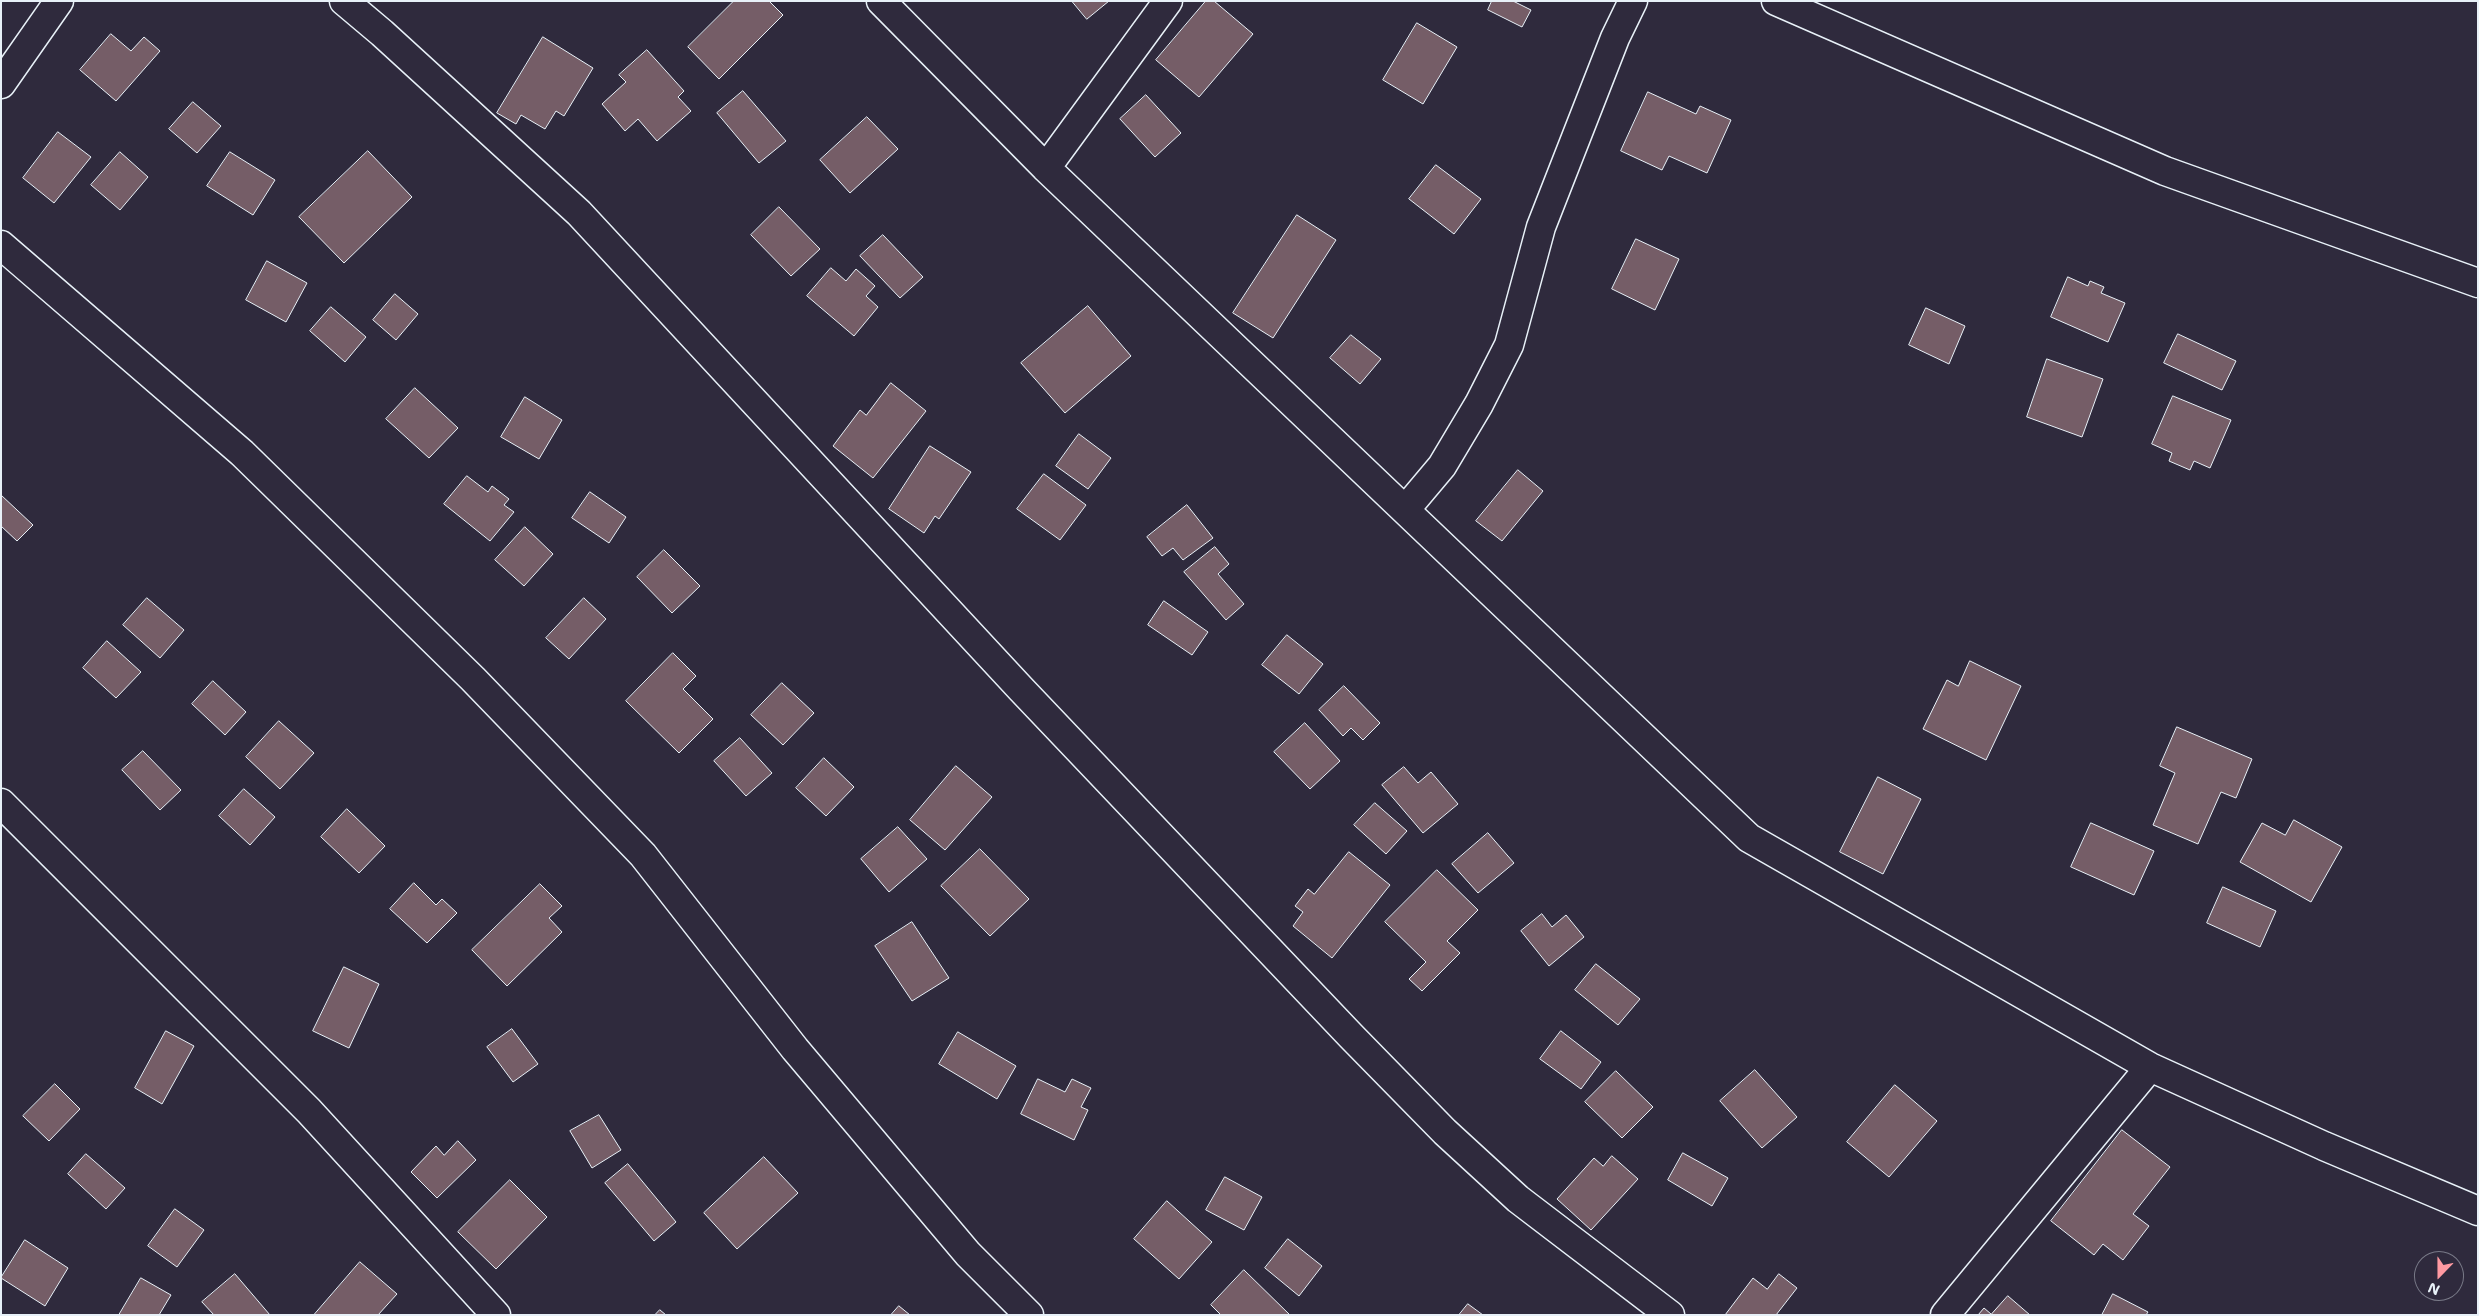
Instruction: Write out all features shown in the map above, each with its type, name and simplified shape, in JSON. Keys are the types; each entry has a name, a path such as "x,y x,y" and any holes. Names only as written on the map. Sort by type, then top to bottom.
{"street":[{"path":"1,84 59,1"},
{"path":"344,1 382,33 579,213 1015,682 1444,1132 1518,1199 1670,1315"},
{"path":"881,1 1046,168 1749,838 2150,1067 2324,1146 2478,1211"},
{"path":"1046,168 1168,1"},
{"path":"1405,510 1442,466 1479,404 1508,345 1541,227 1615,38 1633,1"},
{"path":"1776,1 2165,171 2478,283"},
{"path":"1,244 242,453 473,679 643,855 794,1049 968,1254 1029,1315"},
{"path":"1,803 309,1111 496,1315"},
{"path":"1945,1315 2150,1067"}],"building":[{"path":"734,1 769,1 783,15 719,79 688,47"},
{"path":"1072,1 1109,1 1087,19"},
{"path":"1206,1 1214,1 1253,34 1199,97 1156,60"},
{"path":"1492,1 1513,1 1531,10 1522,27 1488,10"},
{"path":"1417,23 1457,47 1423,104 1383,80"},
{"path":"111,34 131,51 144,37 160,51 116,101 80,70"},
{"path":"543,37 593,68 564,116 556,111 545,129 521,115 516,124 497,113"},
{"path":"647,50 684,91 678,97 691,111 657,141 638,119 625,131 602,104 626,82 619,75"},
{"path":"743,91 786,141 759,163 717,113"},
{"path":"1648,92 1696,114 1700,106 1731,120 1707,173 1669,156 1662,170 1621,151"},
{"path":"1146,95 1181,133 1155,157 1120,119"},
{"path":"193,102 221,126 197,153 169,129"},
{"path":"867,117 898,149 850,193 820,160"},
{"path":"58,132 91,157 54,203 23,178"},
{"path":"368,151 412,197 344,263 299,217"},
{"path":"120,152 148,177 120,210 91,185"},
{"path":"230,152 275,180 253,215 207,186"},
{"path":"1436,165 1481,199 1454,234 1409,199"},
{"path":"779,207 820,249 791,276 751,235"},
{"path":"1297,215 1336,240 1273,338 1233,313"},
{"path":"883,235 923,277 900,298 860,256"},
{"path":"1636,239 1679,259 1655,310 1612,289"},
{"path":"267,261 307,283 286,322 246,300"},
{"path":"831,268 846,281 856,269 875,286 866,296 878,307 854,336 807,296"},
{"path":"2068,277 2088,286 2090,281 2104,287 2101,293 2125,303 2108,342 2051,317"},
{"path":"395,294 418,314 396,340 373,320"},
{"path":"1088,306 1131,356 1065,413 1021,363"},
{"path":"331,307 366,337 345,362 310,331"},
{"path":"1926,308 1965,326 1949,364 1909,345"},
{"path":"2178,334 2236,361 2222,390 2164,363"},
{"path":"1351,335 1381,359 1360,384 1330,358"},
{"path":"2047,359 2103,379 2082,437 2027,417"},
{"path":"891,383 926,411 873,478 833,446 860,410 866,415"},
{"path":"415,388 458,428 429,458 386,419"},
{"path":"2173,396 2231,420 2210,468 2194,461 2190,470 2169,461 2172,453 2152,444"},
{"path":"525,397 562,420 539,459 501,437"},
{"path":"1079,434 1111,458 1088,489 1056,466"},
{"path":"930,446 971,472 939,519 935,516 924,533 889,509"},
{"path":"1518,470 1543,491 1502,541 1476,521"},
{"path":"1044,474 1086,505 1060,540 1017,509"},
{"path":"467,476 488,492 492,486 509,499 504,505 514,512 490,541 444,504"},
{"path":"590,492 626,517 609,543 572,518"},
{"path":"1,495 33,525 17,541 1,526"},
{"path":"1187,505 1213,538 1183,560 1173,548 1162,556 1147,537"},
{"path":"525,527 553,554 524,586 495,560"},
{"path":"1215,547 1229,564 1218,574 1244,604 1226,620 1184,572"},
{"path":"664,550 700,586 672,613 637,577"},
{"path":"147,598 184,630 160,658 123,625"},
{"path":"584,598 606,619 569,659 546,638"},
{"path":"1164,601 1208,632 1192,655 1148,625"},
{"path":"1287,635 1323,664 1299,694 1262,665"},
{"path":"107,641 141,672 116,698 83,668"},
{"path":"673,653 696,676 683,689 713,719 679,753 626,701"},
{"path":"1970,661 2021,686 1986,760 1923,729 1947,680 1958,686"},
{"path":"213,681 246,712 225,735 192,704"},
{"path":"782,683 814,713 783,745 751,715"},
{"path":"1344,686 1380,723 1363,740 1351,728 1343,736 1319,710"},
{"path":"279,721 314,753 280,789 246,757"},
{"path":"1305,723 1340,761 1310,789 1274,752"},
{"path":"2177,727 2252,759 2236,798 2221,792 2198,844 2153,825 2175,773 2160,766"},
{"path":"740,738 772,773 746,796 714,761"},
{"path":"143,751 181,790 160,810 122,770"},
{"path":"824,758 854,787 826,816 796,788"},
{"path":"956,766 992,797 945,850 910,820"},
{"path":"1404,767 1418,783 1431,772 1458,804 1423,833 1382,785"},
{"path":"1878,777 1921,799 1883,874 1840,852"},
{"path":"244,789 275,817 250,845 219,816"},
{"path":"1375,803 1407,831 1386,854 1354,825"},
{"path":"347,809 385,846 359,873 321,837"},
{"path":"2294,820 2342,847 2311,902 2240,862 2262,823 2285,835"},
{"path":"2091,823 2154,851 2134,895 2071,867"},
{"path":"898,827 927,859 889,892 861,859"},
{"path":"1488,833 1514,863 1478,893 1452,864"},
{"path":"980,849 1029,899 990,936 941,886"},
{"path":"1349,852 1390,885 1332,958 1293,926 1303,912 1295,906 1308,889 1314,894"},
{"path":"1437,870 1478,910 1447,941 1460,953 1422,991 1409,979 1426,962 1385,922"},
{"path":"414,883 436,905 442,899 457,913 427,943 390,909"},
{"path":"540,884 562,906 549,918 562,932 507,986 472,950"},
{"path":"2223,887 2276,911 2260,947 2207,923"},
{"path":"1542,914 1552,927 1566,915 1584,937 1549,966 1521,931"},
{"path":"912,922 949,978 912,1001 875,946"},
{"path":"1596,964 1640,999 1618,1025 1575,990"},
{"path":"344,967 379,984 349,1048 313,1031"},
{"path":"512,1029 538,1064 513,1082 487,1047"},
{"path":"166,1031 194,1046 162,1104 135,1088"},
{"path":"1561,1031 1601,1062 1581,1089 1540,1059"},
{"path":"958,1032 1016,1066 997,1099 939,1064"},
{"path":"1755,1070 1797,1117 1762,1148 1720,1101"},
{"path":"1616,1071 1653,1107 1622,1138 1585,1102"},
{"path":"1038,1079 1065,1092 1072,1079 1091,1088 1081,1107 1088,1110 1074,1140 1021,1114"},
{"path":"55,1084 80,1109 49,1141 23,1116"},
{"path":"1895,1085 1937,1121 1889,1177 1847,1142"},
{"path":"599,1115 621,1150 592,1168 570,1131"},
{"path":"2122,1130 2170,1167 2133,1214 2149,1226 2123,1260 2103,1244 2094,1255 2051,1221"},
{"path":"458,1141 476,1160 437,1198 411,1172 436,1146 444,1155"},
{"path":"1683,1153 1728,1178 1712,1206 1668,1180"},
{"path":"86,1154 125,1188 106,1209 68,1174"},
{"path":"1612,1156 1638,1179 1591,1230 1557,1199 1594,1158 1603,1166"},
{"path":"764,1157 798,1193 737,1249 704,1213"},
{"path":"628,1164 676,1222 654,1241 605,1183"},
{"path":"1225,1177 1262,1197 1244,1230 1206,1210"},
{"path":"510,1180 547,1217 496,1269 458,1232"},
{"path":"1167,1201 1212,1242 1179,1279 1134,1239"},
{"path":"175,1209 204,1230 177,1267 148,1246"},
{"path":"1288,1239 1322,1266 1299,1296 1265,1268"},
{"path":"25,1240 68,1268 45,1306 1,1278"},
{"path":"360,1262 397,1294 378,1315 314,1315"},
{"path":"1244,1270 1290,1315 1221,1315 1211,1305"},
{"path":"235,1274 270,1315 214,1315 202,1302"},
{"path":"1779,1274 1797,1288 1776,1315 1725,1315 1753,1278 1767,1289"},
{"path":"141,1278 171,1295 159,1315 119,1315"},
{"path":"2113,1294 2148,1312 2146,1315 2102,1315"},
{"path":"2008,1296 2030,1315 1978,1315 1984,1308 1991,1314"},
{"path":"1468,1304 1483,1315 1459,1315"},
{"path":"899,1306 910,1315 891,1315"},
{"path":"660,1310 666,1315 655,1315"}]}
